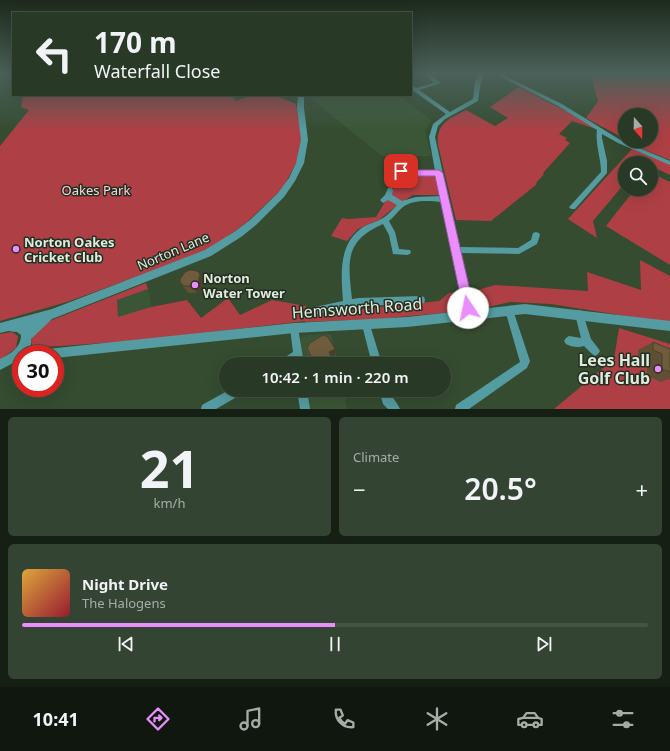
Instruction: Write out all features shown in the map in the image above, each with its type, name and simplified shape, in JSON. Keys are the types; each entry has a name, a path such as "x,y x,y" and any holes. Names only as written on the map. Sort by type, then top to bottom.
{"street":[{"path":"419,93 450,114"},
{"path":"470,314 439,173 433,131 435,125 450,114 476,100 477,93"},
{"path":"536,93 560,105 620,142 670,162"},
{"name":"Norton Lane","path":"0,328 52,314 208,253 231,239 265,210 292,180 302,158 305,138 305,127 300,106 301,96"},
{"path":"573,207 604,173 604,161 599,138 600,130"},
{"path":"396,177 401,169 410,173 439,173"},
{"path":"387,195 402,205"},
{"path":"348,304 345,265 348,251 357,236 365,230 385,220 402,205 412,200 445,199"},
{"path":"385,220 391,228 394,236 396,252 407,252"},
{"path":"457,250 519,251 534,242 536,235"},
{"path":"318,310 348,304 421,300"},
{"name":"Hemsworth Road","path":"64,352 294,328 366,325 525,309 579,314 670,326"},
{"path":"460,409 524,364 525,361 509,310"},
{"name":"Norton Lane","path":"2,364 19,352 35,326 52,314"},
{"path":"579,314 586,336 586,341 595,351"},
{"path":"13,325 23,329 26,345"},
{"path":"366,325 375,357"},
{"path":"294,328 298,357"},
{"path":"569,341 586,341"},
{"path":"2,364 12,361"},
{"path":"206,409 226,397"},
{"path":"303,397 305,409"},
{"path":"386,397 395,409"}],"shaded area":[{"path":"311,96 399,96 431,120 425,131 431,156 382,156 310,98"},
{"path":"148,289 151,307 118,318 117,300"},
{"path":"331,334 336,357 302,357 299,339 307,335"},
{"path":"307,397 345,397 347,409 309,409"}],"green space":[{"path":"510,93 531,93 572,114 596,129 572,121 559,134 567,138 565,140 570,143 543,173 544,174 536,183 537,184 491,221 456,220 438,145 439,132 441,127 449,119 466,110 495,126 508,118 490,107"},
{"path":"596,93 670,93 670,160 640,148 658,148 658,108 618,108 618,135 586,118 598,101"},
{"name":"Oakes Park","path":"23,96 231,96 236,101 253,96 273,96 280,97 296,104 302,137 298,159 283,188 247,222 213,247 190,257 67,302 0,321 0,146 29,110 21,107"},
{"path":"632,149 650,156 626,156"},
{"path":"658,159 670,164 670,175 658,169"},
{"path":"618,164 618,191 593,221 597,238 568,219"},
{"path":"401,175 435,176 440,195 413,195 396,206 379,220 358,229 347,241 331,236 342,218 376,217"},
{"path":"658,176 670,182 670,265 606,226 630,196 658,196"},
{"path":"640,260 670,276 670,323 551,304 510,302 475,310 471,292 495,285 588,291 587,272 641,290"},
{"path":"146,283 148,289 117,300 118,317 151,307 187,300 201,318 228,298 240,315 272,300 306,306 306,315 439,301 449,293 460,293 464,311 377,319 305,321 101,343 32,345 32,333 42,324"},
{"name":"Lees Hall Golf Club","path":"619,328 670,344 670,409 554,409 614,359"},
{"path":"12,332 18,336 16,345 12,345 12,351 0,360 0,334"}],"building":[{"path":"190,270 197,271 200,274 198,282 192,286 184,286 180,282 180,279 185,272"},
{"path":"323,335 328,337 335,349 329,352 331,357 312,357 307,348 310,343"},
{"path":"653,342 670,349 670,372 662,369 662,354 653,350"}],"place":[{"name":"Norton Oakes Cricket Club","path":"16,249"},
{"name":"Norton Water Tower","path":"195,285"},
{"name":"Lees Hall Golf Club","path":"658,369"}],"route":[{"path":"401,171 410,173 439,173 457,250 468,308"}]}
